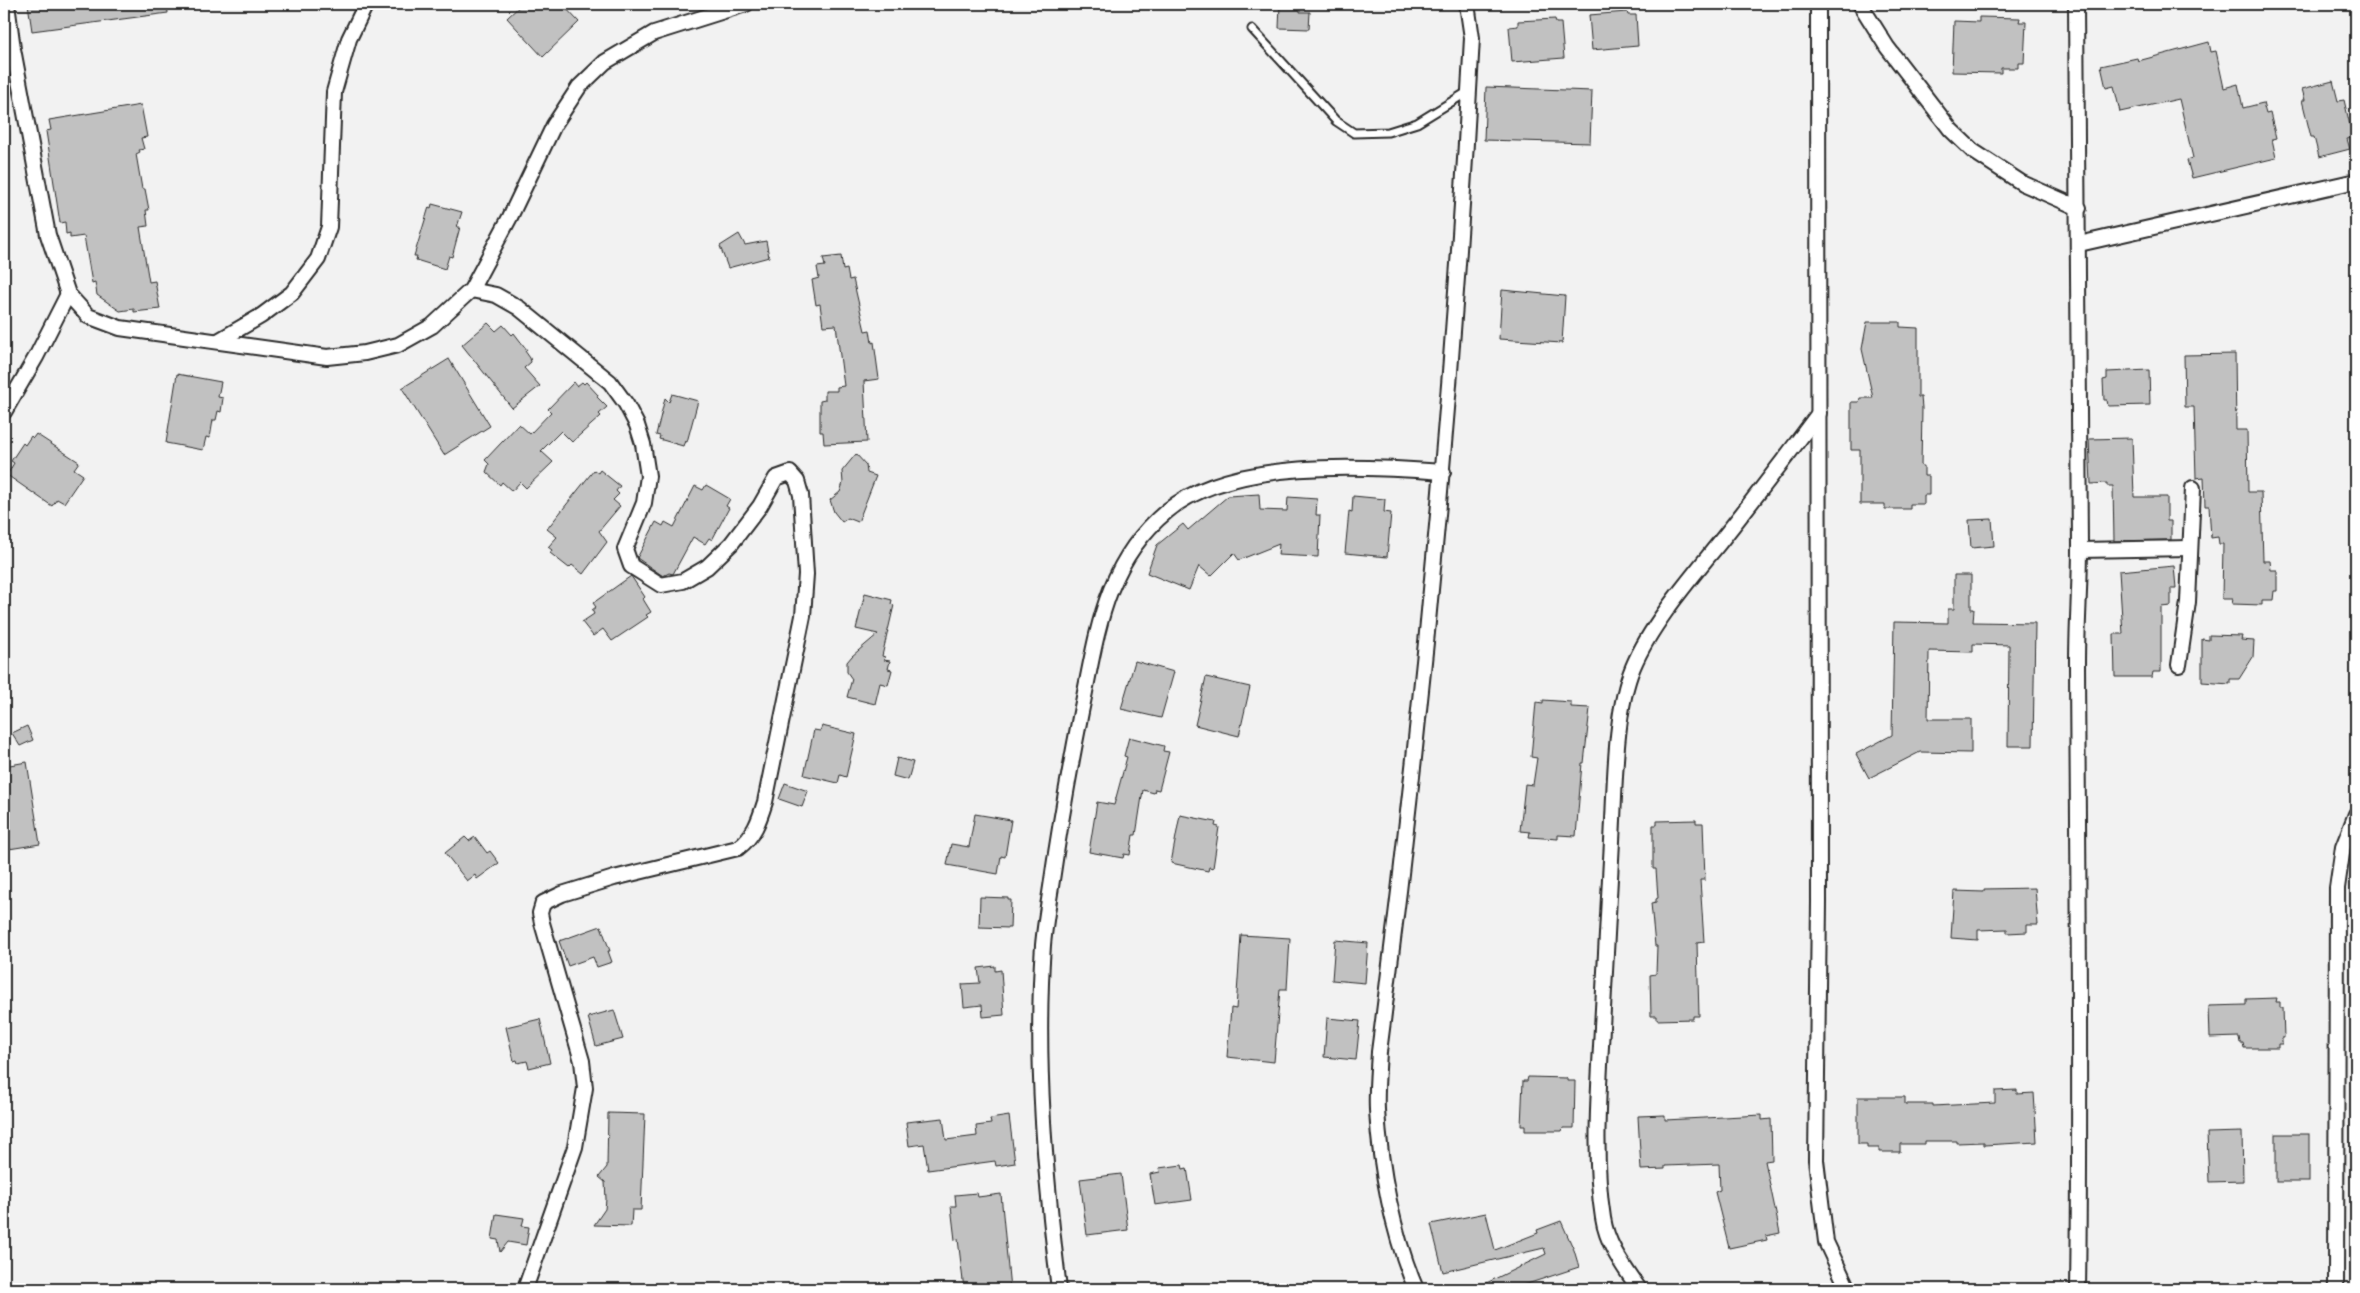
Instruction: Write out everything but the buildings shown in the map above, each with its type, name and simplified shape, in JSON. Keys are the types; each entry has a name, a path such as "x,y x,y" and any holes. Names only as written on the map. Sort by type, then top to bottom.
{"street":[{"path":"7,4 16,68 48,235 68,294 88,316 120,328 327,357 366,353 398,345 432,326 471,290 510,217 554,126 579,87 605,62 654,34 746,4"},
{"path":"218,341 261,316 292,293 318,259 329,228 334,92 349,39 366,4"},
{"path":"1416,1289 1394,1224 1381,1149 1377,1108 1379,1052 1419,710 1443,472 1472,38 1467,4"},
{"path":"1818,4 1819,902 1816,1160 1826,1242 1848,1289"},
{"path":"1860,4 1887,47 1951,130 1973,151 2022,183 2079,208"},
{"path":"2076,4 2079,208 2077,414 2080,550 2077,658 2081,1118 2078,1289"},
{"path":"2079,244 2356,181"},
{"path":"471,290 496,295 520,308 610,382 626,404 637,425 643,444 648,476 644,503 625,549 631,566 662,585 683,581 707,567 731,544 760,506 776,478 790,473 797,481 801,495 805,540 806,574 803,616 765,802 756,829 748,841 738,848 614,878 562,894 543,903 540,913 582,1061 585,1088 575,1147 525,1289"},
{"path":"4,412 36,357 68,294"},
{"path":"1639,1289 1611,1246 1603,1220 1598,1168 1598,1099 1605,949 1618,745 1624,693 1633,667 1648,639 1692,576 1765,485 1819,413"},
{"path":"1059,1289 1042,1121 1040,1021 1043,942 1058,838 1101,615 1119,567 1143,535 1168,510 1194,494 1222,482 1246,476 1292,470 1406,469 1443,472"},
{"path":"2179,665 2188,602 2193,488"},
{"path":"2080,550 2190,548"},
{"path":"2336,1289 2337,888 2343,847 2356,814"}],"lane":[{"path":"1252,30 1336,121 1354,133 1388,132 1417,123 1469,91"}]}
